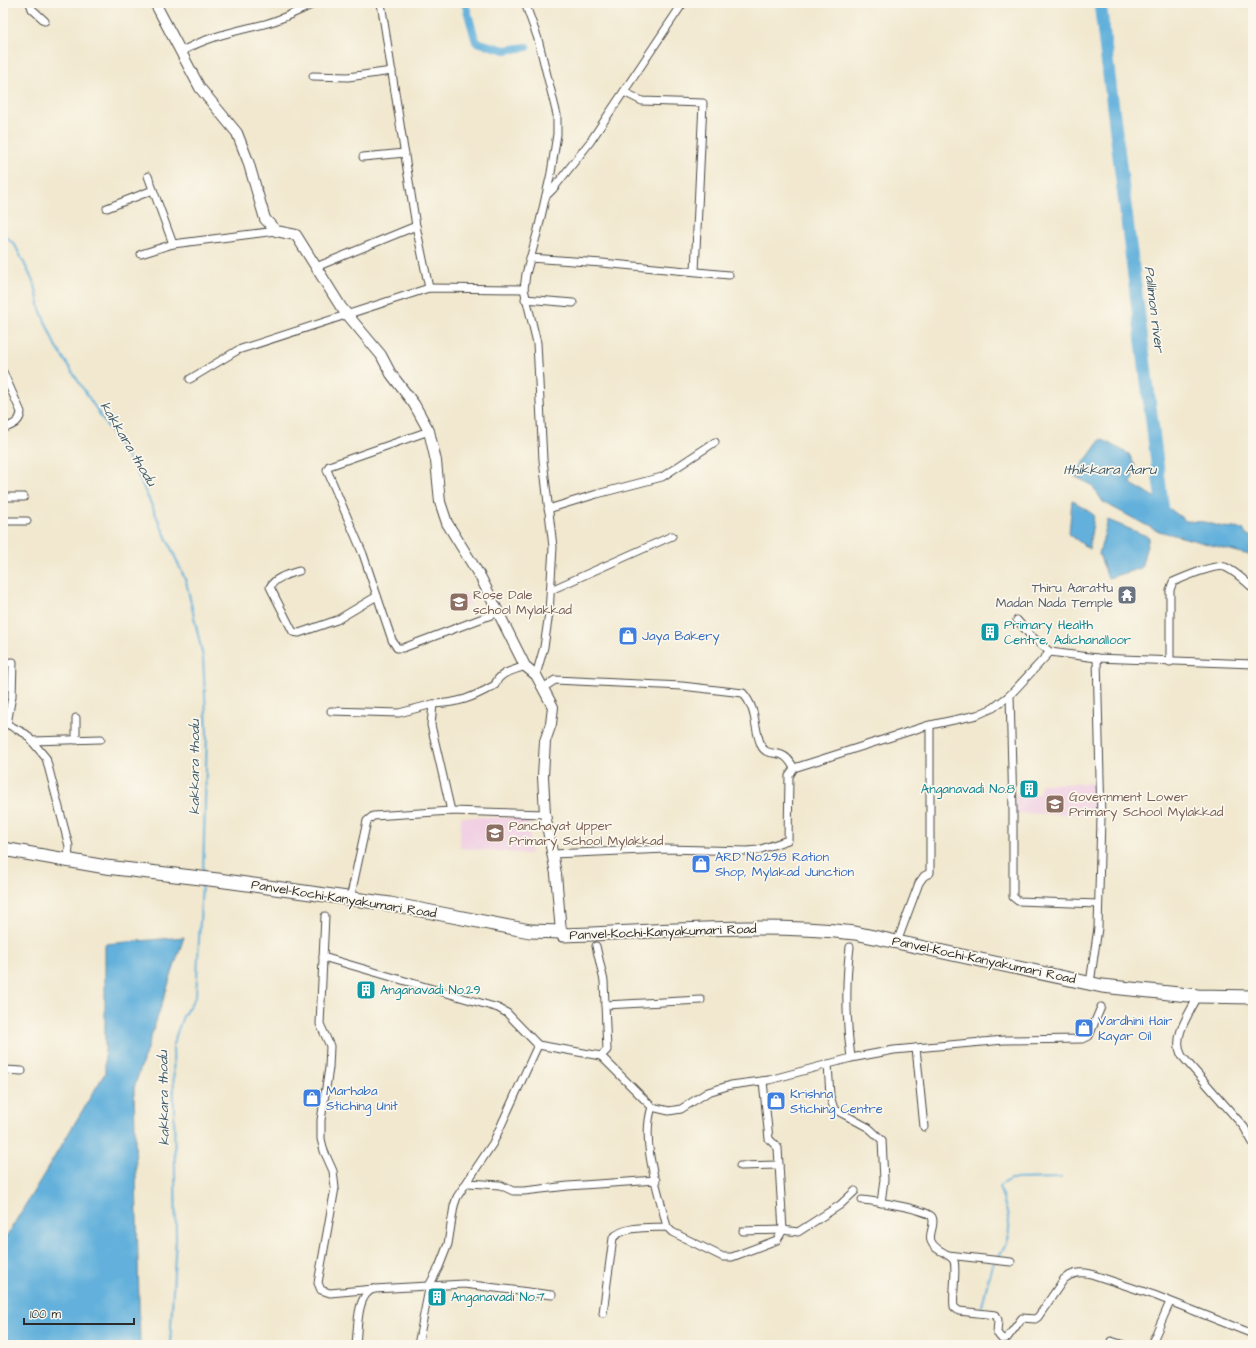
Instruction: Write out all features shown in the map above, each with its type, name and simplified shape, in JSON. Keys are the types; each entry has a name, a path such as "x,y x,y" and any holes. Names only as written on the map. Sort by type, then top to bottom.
{"highway":[{"name":"Panvel-Kochi-Kanyakumari Road","path":"3,849 68,861 390,904 530,931 561,932 563,935 817,928 855,933 1090,983 1125,989 1198,996 1251,998"}],"main road":[{"path":"155,3 207,99 228,120 237,133 248,161 261,211 265,220 276,231 296,235 347,314 381,355 391,374 414,404 429,431 436,461 440,502 447,522 481,578 525,666 536,674 553,707 544,755 545,814 553,854 561,932"}],"street":[{"path":"30,3 32,9 45,21"},
{"path":"181,52 199,42 276,20 316,3"},
{"path":"382,3 416,226 429,288"},
{"path":"525,3 538,39 557,114 557,134 546,196 530,258 524,289 537,343 543,460 553,547 551,590 544,647 536,674"},
{"path":"546,196 590,142 683,3"},
{"path":"313,76 348,77 392,71"},
{"path":"624,92 642,101 703,103 695,271"},
{"path":"363,157 405,152"},
{"path":"148,176 173,244"},
{"path":"107,208 153,190"},
{"path":"316,267 416,226"},
{"path":"141,254 173,244 276,231"},
{"path":"530,258 729,275"},
{"path":"190,379 238,350 429,288 524,289"},
{"path":"526,299 573,303"},
{"path":"3,372 21,412 20,418 16,423 3,429"},
{"path":"429,431 327,468 363,554 392,640 397,648 403,648 499,612"},
{"path":"548,509 662,477 715,442"},
{"path":"3,498 24,497"},
{"path":"3,521 27,521"},
{"path":"551,590 672,536"},
{"path":"1170,662 1170,590 1173,582 1215,567 1223,567 1232,571 1253,588"},
{"path":"299,571 280,578 273,582 270,587 293,632 299,633 337,620 377,596"},
{"path":"1017,620 1030,635 1050,652 1097,658 1253,664"},
{"path":"553,854 666,849 747,851 758,850 788,840 789,776 791,770 930,725 976,715 995,707 1010,695 1050,652"},
{"path":"1090,983 1098,928 1101,818 1097,658"},
{"path":"3,663 13,662 12,696 5,723 26,734 46,758 69,846 68,861"},
{"path":"331,712 400,713 433,704 455,703 476,695 495,685 497,678 502,674 525,666"},
{"path":"543,688 555,680 682,686 743,693 750,701 755,714 761,746 769,754 781,754 790,760 794,768"},
{"path":"1010,695 1013,809 1013,897 1018,901 1098,904"},
{"path":"433,704 432,725 451,811"},
{"path":"76,718 76,740"},
{"path":"897,942 918,883 924,876 930,873 930,725"},
{"path":"32,741 100,739"},
{"path":"350,899 368,819 375,815 451,811 545,814"},
{"path":"325,916 320,1024 330,1046 330,1054 321,1120 321,1139 324,1151 333,1171 335,1188 318,1283 321,1290 330,1292 430,1284 464,1284 552,1295"},
{"path":"596,946 604,981 608,1047 606,1053 601,1056"},
{"path":"850,947 846,980 846,1009 851,1058"},
{"path":"323,957 498,1008 507,1013 538,1045 601,1056 652,1107 669,1111 678,1110 708,1092 731,1085 763,1080 851,1058 916,1048 1004,1040 1083,1039 1089,1036 1101,1007"},
{"path":"1198,996 1180,1035 1179,1049 1182,1056 1244,1128 1253,1143"},
{"path":"605,1005 701,1000"},
{"path":"418,1345 430,1284 439,1267 448,1244 454,1206 457,1197 468,1183 493,1143 538,1045"},
{"path":"916,1048 924,1127"},
{"path":"828,1064 830,1096 834,1109 869,1128 882,1140 884,1180 881,1203"},
{"path":"3,1078 5,1070 22,1072"},
{"path":"652,1107 648,1118 648,1143 668,1228 672,1232 726,1258 732,1257 777,1240 783,1230 778,1148 769,1139 763,1080"},
{"path":"740,1166 779,1165"},
{"path":"468,1183 500,1185 513,1191 524,1191 568,1186 656,1180"},
{"path":"743,1232 783,1230 798,1232 840,1204 855,1191"},
{"path":"862,1200 926,1212 931,1215 933,1218 930,1239 932,1243 948,1256 954,1264 954,1308 959,1311 996,1315 998,1320 997,1334 1004,1340 1020,1319 1024,1317 1035,1319 1038,1317 1064,1279 1077,1273 1091,1274 1253,1334"},
{"path":"603,1313 613,1238 623,1231 668,1228"},
{"path":"948,1256 1010,1262"},
{"path":"356,1345 361,1302 367,1292 374,1289"},
{"path":"1151,1345 1170,1302"},
{"path":"1111,1341 1124,1345"}],"shaded area":[{"name":"Rose Dale school Mylakkad","path":"466,593 471,604 451,612 446,601"},
{"name":"Government Lower Primary School Mylakkad","path":"1094,783 1095,815 1015,813 1015,793 1039,794 1041,784"},
{"name":"Panchayat Upper Primary School Mylakkad","path":"461,817 528,818 531,854 460,848"}],"water":[{"name":"Ithikkara Aaru","path":"1101,439 1129,454 1135,466 1131,484 1154,497 1186,521 1204,522 1223,527 1243,529 1246,535 1253,537 1253,556 1155,530 1103,502 1092,485 1074,476"},
{"path":"1072,500 1094,515 1089,549 1069,534"},
{"path":"1108,520 1149,537 1141,568 1108,578 1099,554"},
{"path":"184,937 134,1088 140,1345 3,1345 3,1242 105,1073 105,944"}],"waterway":[{"path":"465,3 476,42 505,50 527,47"},
{"name":"Pallimon river","path":"1100,3 1164,519"},
{"name":"kakkara thodu","path":"3,234 15,245 35,285 40,309 55,345 136,471 186,581 203,657 207,732 203,873"},
{"name":"kakkara thodu","path":"170,1345 176,1236 173,1044 183,1016 196,996 202,883"},
{"path":"998,1258 1004,1248 1009,1231 1008,1215 999,1186 1010,1179 1061,1178"},
{"path":"982,1306 991,1268 995,1262"}],"place":[{"name":"Thiru Aarattu Madan Nada Temple","path":"1127,595"},
{"name":"Rose Dale school Mylakkad","path":"459,602"},
{"name":"Primary Health Centre, Adichanalloor","path":"990,632"},
{"name":"Jaya Bakery","path":"628,636"},
{"name":"Anganavadi No.8","path":"1029,789"},
{"name":"Government Lower Primary School Mylakkad","path":"1055,804"},
{"name":"Panchayat Upper Primary School Mylakkad","path":"495,833"},
{"name":"ARD No.298 Ration Shop, Mylakad Junction","path":"701,864"},
{"name":"Anganavadi No.29","path":"366,990"},
{"name":"Vardhini Hair Kayar Oil","path":"1084,1028"},
{"name":"Marhaba Stiching Unit","path":"312,1098"},
{"name":"Krishna Stiching Centre","path":"776,1101"},
{"name":"Anganavadi No.7","path":"437,1297"}]}
